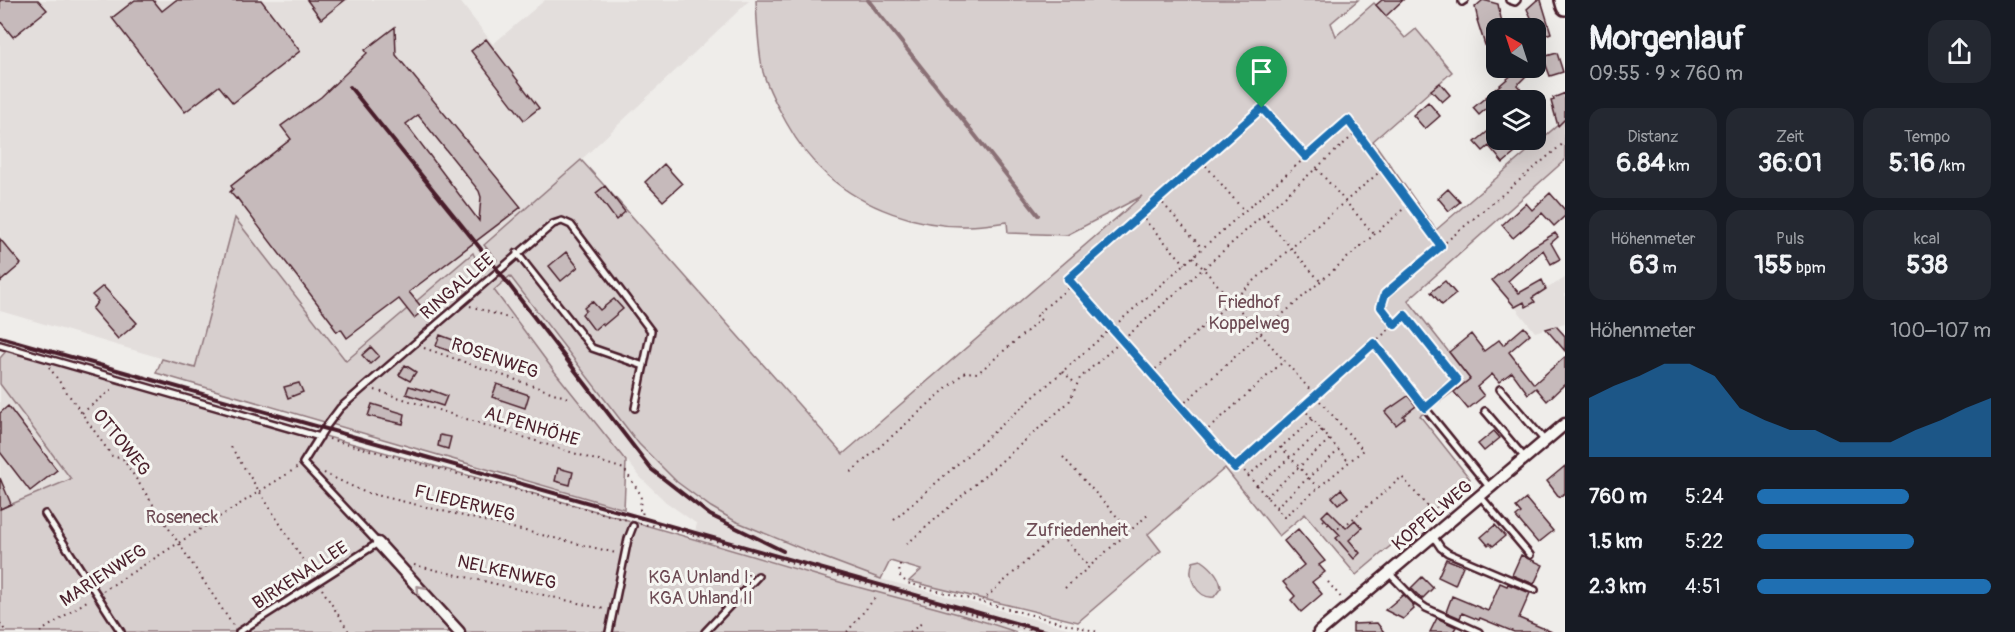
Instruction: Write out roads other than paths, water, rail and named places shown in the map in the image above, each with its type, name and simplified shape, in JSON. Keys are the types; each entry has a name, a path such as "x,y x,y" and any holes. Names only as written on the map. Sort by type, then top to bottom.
{"main road":[{"path":"1563,0 1565,7"}],"street":[{"name":"KOPPELWEG","path":"1319,632 1565,424"},
{"path":"378,543 459,632"}],"lane":[{"path":"1509,0 1515,2 1517,0"},
{"name":"RINGALLEE","path":"378,543 303,463 340,408 553,224 562,221 571,225 651,331 635,408"},
{"path":"517,253 592,348 644,366"},
{"path":"0,345 320,437"},
{"path":"1500,389 1545,441"},
{"path":"1425,408 1490,488"},
{"path":"1485,411 1525,458"},
{"path":"1480,496 1530,555"},
{"path":"45,514 121,632"},
{"path":"609,632 628,539 637,524"},
{"path":"1432,536 1448,553 1535,590"},
{"name":"BIRKENALLEE","path":"238,632 378,543"},
{"path":"1389,573 1416,602 1479,632"},
{"path":"705,632 758,576"}],"waterway":[{"path":"868,0 1038,215"}],"railway":[{"path":"350,87 493,264 651,469 710,515 783,551"},
{"path":"0,337 1047,632"}],"park label":[{"name":"Friedhof Koppelweg","path":"1249,312"},
{"name":"Roseneck","path":"182,517"},
{"name":"Zufriedenheit","path":"1077,530"},
{"name":"KGA Unland I; KGA Uhland II","path":"701,587"}]}
